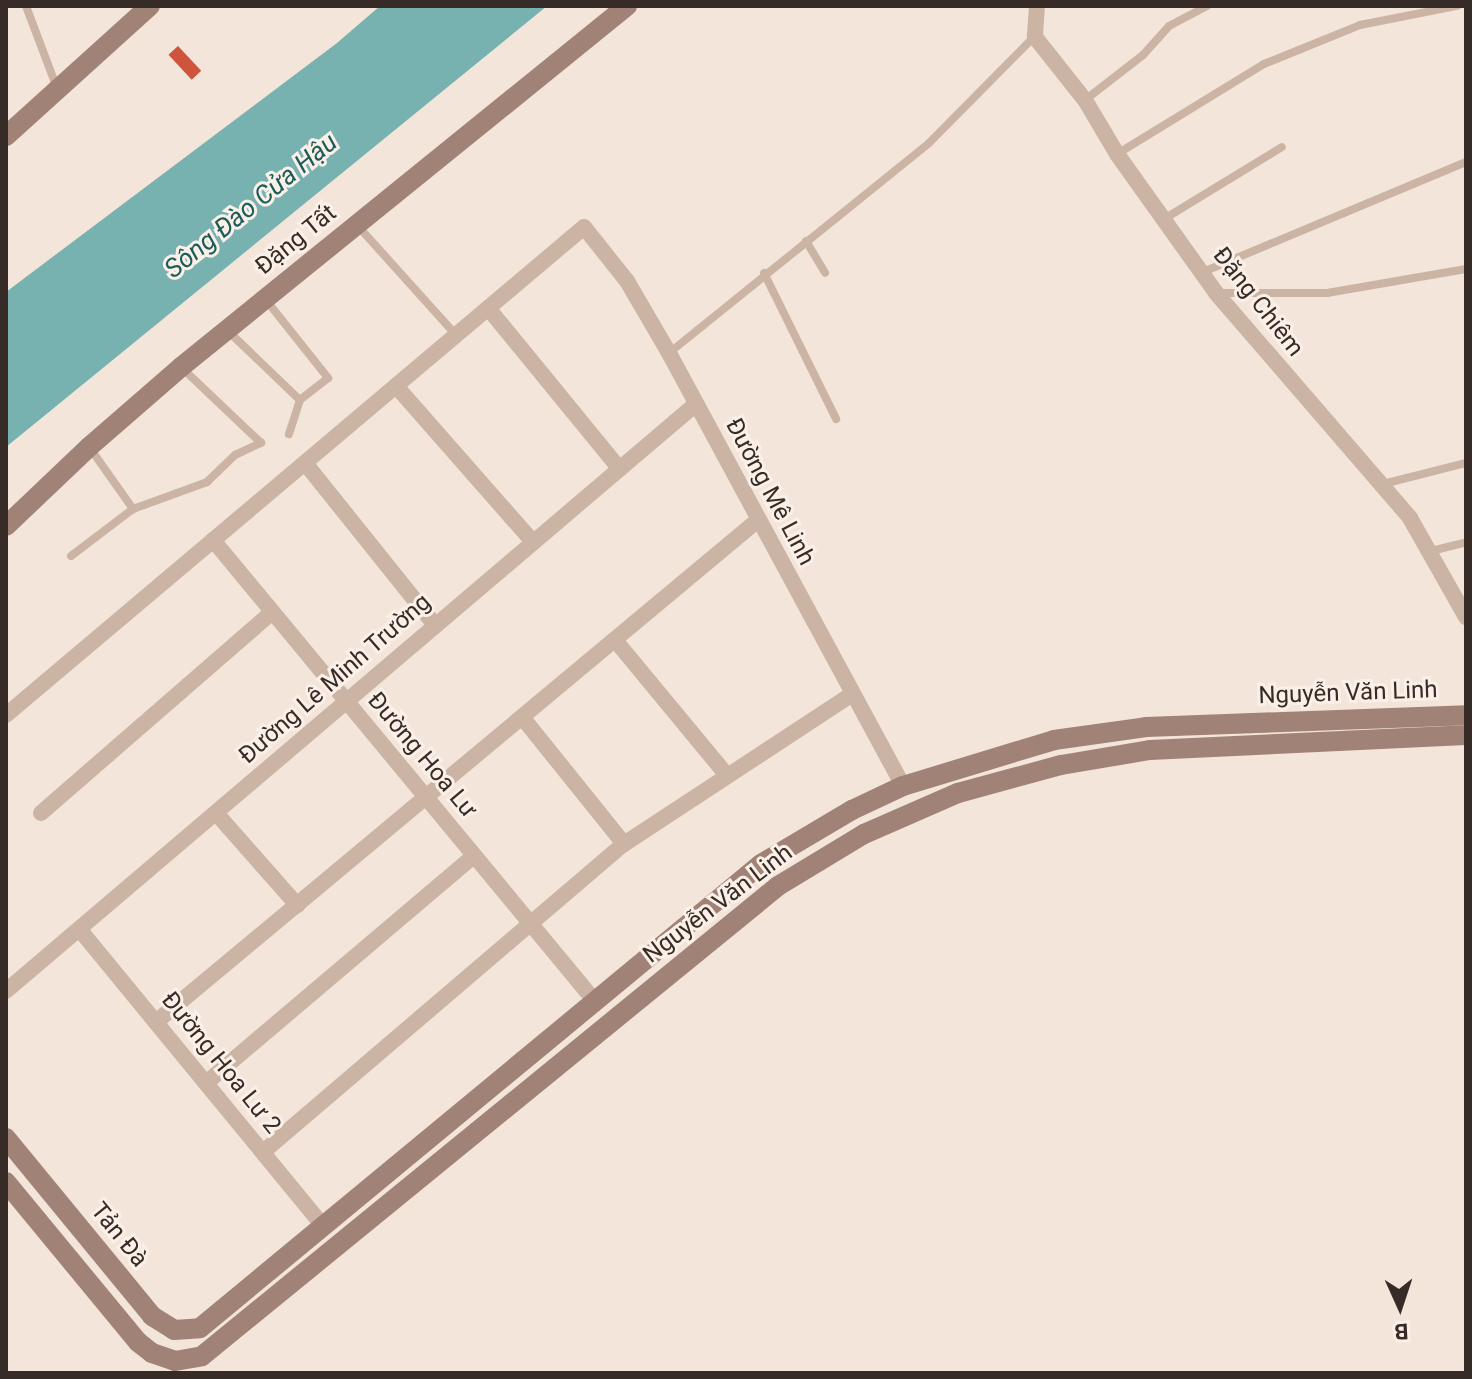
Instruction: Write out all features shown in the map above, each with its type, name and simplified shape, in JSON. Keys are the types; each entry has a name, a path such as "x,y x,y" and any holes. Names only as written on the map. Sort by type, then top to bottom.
{"main road":[{"name":"Đặng Tất","path":"6,526 89,447 181,367 627,6"},
{"path":"6,136 147,7"},
{"name":"Nguyễn Văn Linh","path":"179,1331 200,1328 212,1321 761,864 852,810 903,786 1054,740 1146,727 1466,715"},
{"name":"Nguyễn Văn Linh","path":"175,1369 217,1347 778,886 864,834 958,793 1061,765 1150,750 1239,743 1466,735"},
{"path":"1054,740 1061,765"},
{"path":"643,960 660,981"},
{"name":"Tản Đà","path":"6,1138 152,1316 162,1325 179,1331"},
{"path":"6,1182 138,1342 175,1369 179,1331"}],"street":[{"path":"1035,37 1037,6"},
{"name":"Đặng Chiêm","path":"1035,37 1085,100 1117,154 1216,293 1378,486 1410,518 1466,617"},
{"name":"Đường Mê Linh","path":"488,308 584,227 627,281 669,353 851,695 903,786"},
{"path":"6,715 488,308 620,469"},
{"path":"396,386 533,542"},
{"name":"Đường Lê Minh Trường","path":"6,991 696,404"},
{"path":"305,463 435,625"},
{"path":"156,1022 758,520"},
{"name":"Đường Hoa Lư","path":"213,540 594,1000"},
{"path":"41,813 272,612"},
{"path":"615,640 726,774"},
{"path":"263,1152 624,844 726,774 851,695"},
{"path":"522,717 624,844"},
{"path":"216,813 297,905"},
{"path":"206,1083 474,856"},
{"name":"Đường Hoa Lư 2","path":"80,930 324,1227"}],"lane":[{"path":"26,6 57,89"},
{"path":"1085,100 1143,55 1169,26 1207,6"},
{"path":"1117,154 1264,64 1360,25 1457,6"},
{"path":"669,353 764,273 929,143 1035,37"},
{"path":"1164,219 1282,147"},
{"path":"1203,272 1466,162"},
{"path":"357,224 456,335"},
{"path":"806,241 825,273"},
{"path":"1216,293 1327,293 1466,269"},
{"path":"764,273 836,419"},
{"path":"264,299 328,378 300,400 289,434"},
{"path":"227,330 300,400"},
{"path":"71,556 133,509 207,482 235,455 261,443 181,367"},
{"path":"89,447 133,509"},
{"path":"1378,486 1466,463"},
{"path":"1431,551 1466,542"}],"water":[{"name":"Sông Đào Cửa Hậu","path":"380,6 547,6 6,447 6,292 337,43"}],"building":[{"path":"178,46 201,71 192,80 168,55"}]}
